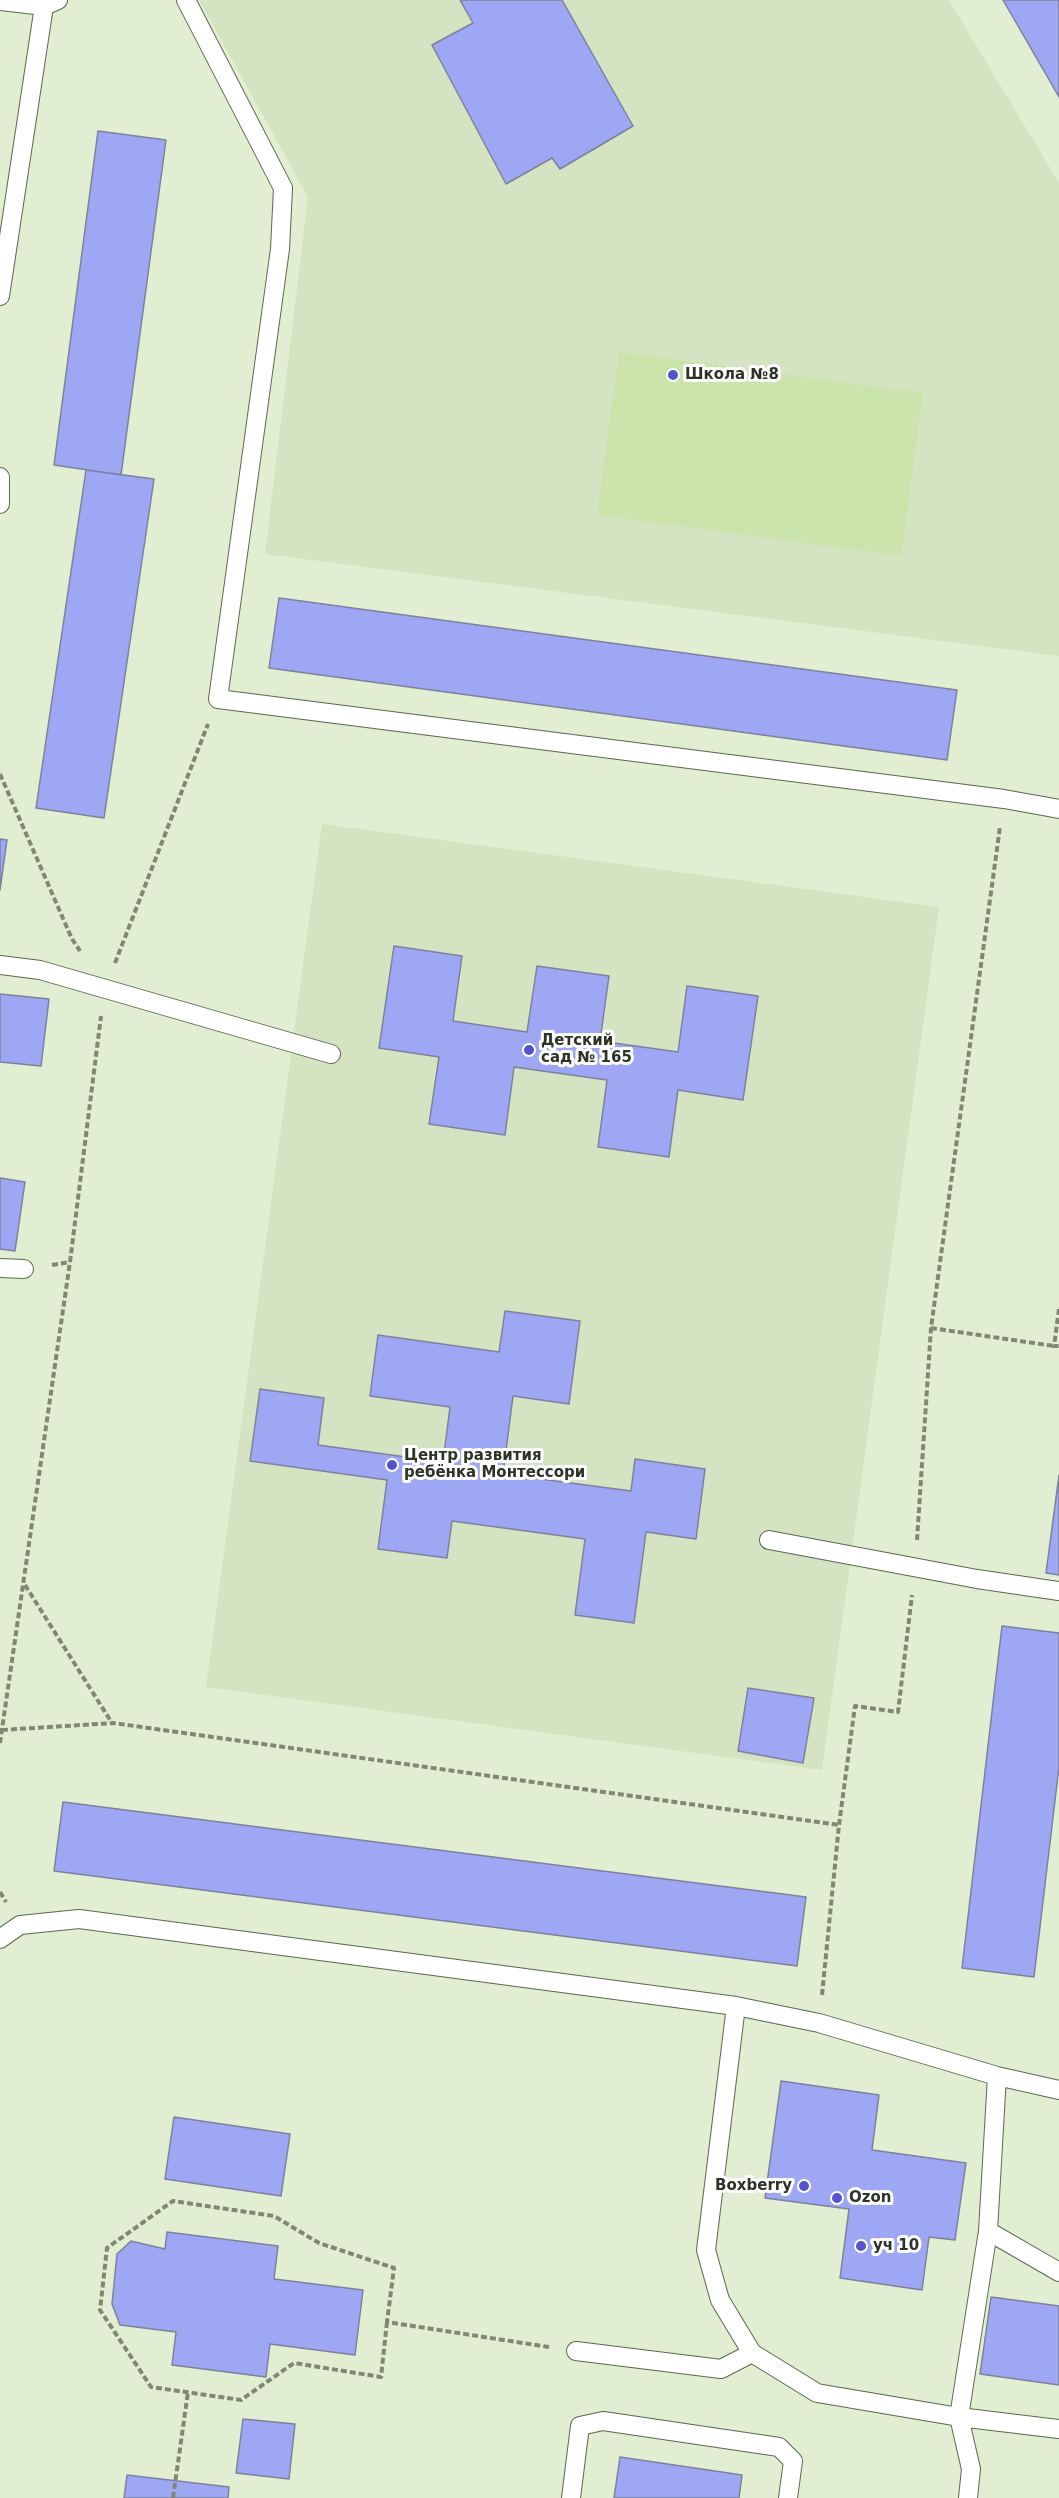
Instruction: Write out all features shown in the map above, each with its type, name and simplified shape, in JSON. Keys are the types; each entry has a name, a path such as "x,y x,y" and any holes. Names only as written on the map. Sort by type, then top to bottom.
{"lane":[{"path":"186,0 283,188 280,249 218,699 1004,799 1059,809"},
{"path":"0,1 51,3 0,297"},
{"path":"0,477 0,504"},
{"path":"0,965 40,970 331,1054"},
{"path":"0,1268 24,1269"},
{"path":"769,1540 1059,1592"},
{"path":"0,1939 20,1925 79,1919 736,2006 819,2023 997,2076 1058,2084"},
{"path":"736,2006 706,2250 720,2300 752,2353 817,2393 959,2417 1059,2429"},
{"path":"968,2498 971,2469 959,2417 988,2231 997,2076"},
{"path":"988,2231 1059,2272"},
{"path":"576,2351 721,2369 752,2353"},
{"path":"571,2498 580,2426 603,2421 779,2447 793,2461 788,2498"}],"path":[{"path":"0,1743 70,1262 104,989 218,699"},
{"path":"0,774 72,939"},
{"path":"819,2023 839,1826 855,1706 898,1712 916,1567 931,1328 1004,799"},
{"path":"931,1328 1056,1346 1059,1309"},
{"path":"24,1583 113,1724"},
{"path":"3,1730 113,1724 839,1826"},
{"path":"173,2201 274,2216 319,2243 394,2268 387,2322 381,2377 294,2363 241,2400 151,2387 100,2310 107,2248 173,2201"},
{"path":"387,2322 576,2351"},
{"path":"173,2498 188,2392"}],"shaded area":[{"name":"Школа №8","path":"199,0 949,0 1059,183 1059,656 265,554 308,197"},
{"path":"322,824 939,907 822,1770 206,1687"}],"green space":[{"path":"619,352 923,393 901,556 597,515"}],"building":[{"path":"460,0 562,0 633,126 560,169 552,158 506,184 432,45 473,23"},
{"path":"1003,0 1059,0 1059,97"},
{"path":"98,131 166,140 121,475 54,465"},
{"path":"86,470 154,479 104,818 36,808"},
{"path":"279,598 957,690 947,760 269,668"},
{"path":"0,839 7,840 0,890"},
{"name":"Детский сад № 165","path":"394,946 462,956 453,1021 527,1032 537,966 609,976 600,1041 678,1052 687,986 758,996 743,1100 678,1090 669,1157 598,1147 607,1080 514,1067 505,1135 429,1124 439,1057 379,1048"},
{"path":"0,994 49,999 41,1066 0,1062"},
{"path":"0,1178 25,1182 15,1251 0,1249"},
{"name":"Центр развития ребёнка Монтессори","path":"505,1311 580,1321 569,1404 513,1396 503,1474 631,1491 635,1459 705,1469 696,1539 646,1532 634,1623 575,1615 585,1539 452,1521 447,1558 378,1549 387,1480 250,1461 260,1389 324,1398 318,1445 443,1462 450,1407 370,1396 378,1335 499,1352"},
{"path":"1059,1475 1059,1575 1046,1573"},
{"path":"1002,1626 1059,1633 1059,1767 1034,1977 962,1968"},
{"path":"748,1688 814,1698 803,1763 738,1751"},
{"path":"63,1802 806,1897 797,1966 54,1871"},
{"path":"781,2081 879,2095 872,2150 966,2163 955,2240 929,2237 922,2290 840,2278 849,2209 765,2198"},
{"path":"174,2117 290,2134 281,2196 165,2179"},
{"path":"167,2232 278,2246 274,2279 363,2290 355,2355 270,2344 266,2377 172,2365 176,2332 120,2325 112,2304 117,2254 131,2241 165,2249"},
{"path":"991,2297 1059,2306 1059,2385 980,2374"},
{"path":"243,2419 295,2424 289,2479 236,2473"},
{"path":"620,2457 742,2475 739,2498 614,2498"},
{"path":"127,2475 229,2487 228,2498 124,2498"}],"place":[{"name":"Школа №8","path":"673,375"},
{"name":"Детский сад № 165","path":"529,1050"},
{"name":"Центр развития ребёнка Монтессори","path":"392,1465"},
{"name":"Boxberry","path":"804,2186"},
{"name":"Ozon","path":"837,2198"},
{"name":"уч 10","path":"861,2246"}]}
